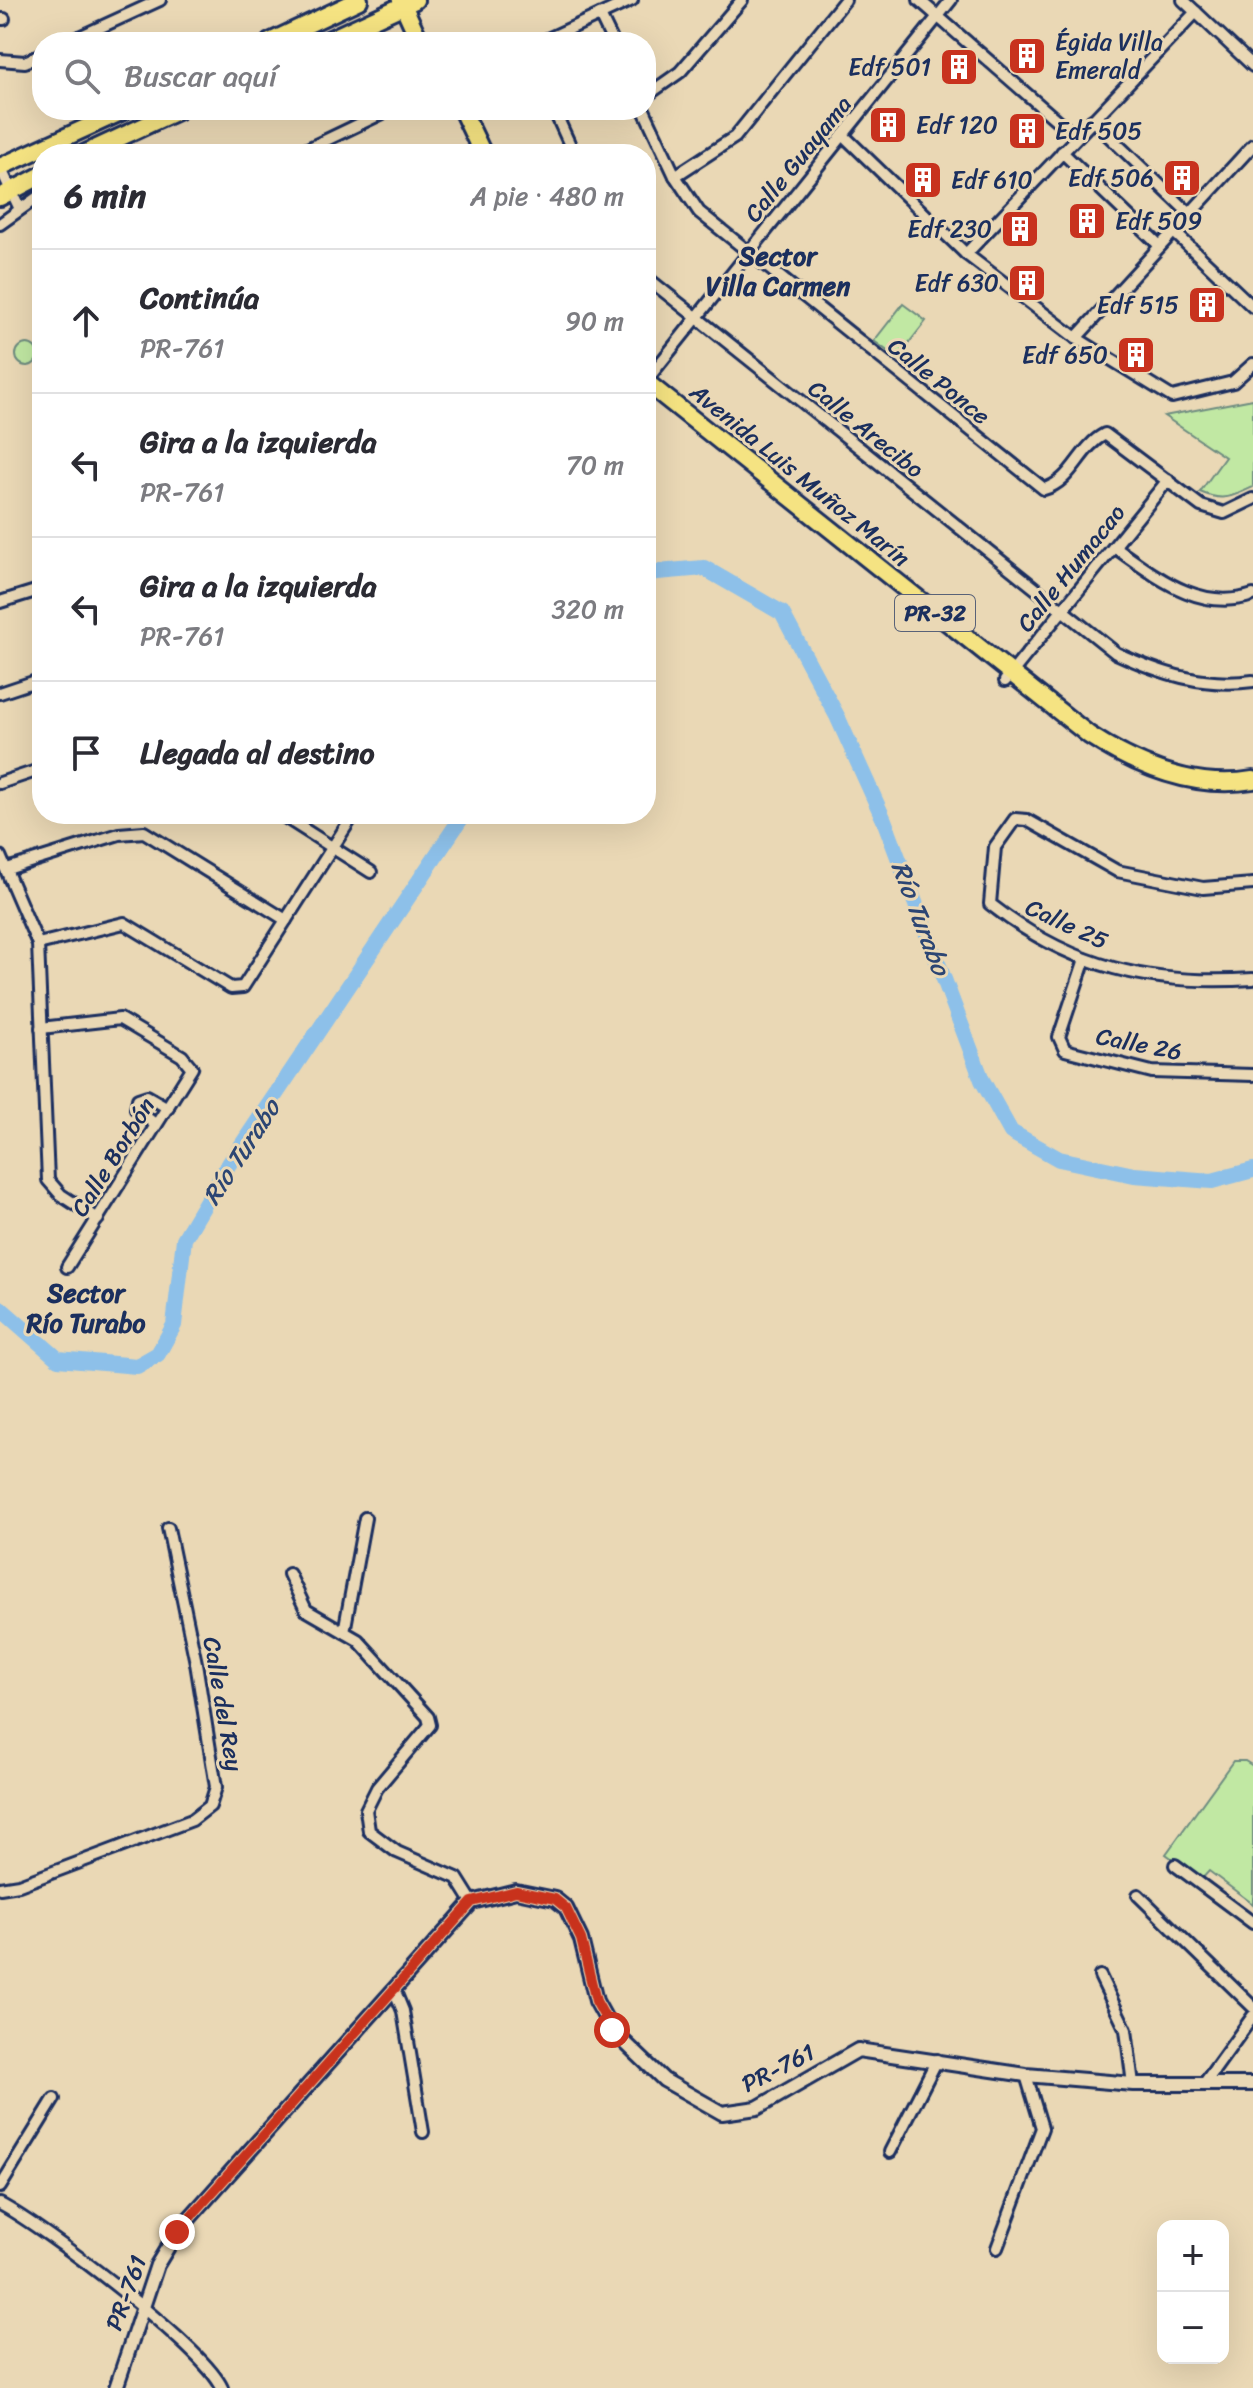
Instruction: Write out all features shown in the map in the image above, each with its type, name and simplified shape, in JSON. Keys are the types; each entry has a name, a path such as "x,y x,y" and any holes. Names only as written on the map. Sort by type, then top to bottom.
{"main road":[{"path":"291,32 359,0"},
{"path":"345,32 409,1"},
{"path":"409,1 417,32"},
{"path":"409,1 426,32"},
{"path":"50,144 103,120"},
{"path":"106,144 159,120"},
{"path":"457,120 467,144"},
{"path":"467,120 478,144"},
{"path":"0,167 32,152"},
{"path":"6,194 32,180"},
{"name":"Avenida Luis Muñoz Marín","path":"656,390 1008,677 1079,740 1123,766 1156,779 1204,791 1253,789"},
{"name":"Avenida Luis Muñoz Marín","path":"656,401 1008,677 1089,735 1134,762 1206,780 1253,780"}],"street":[{"path":"90,32 160,0"},
{"path":"563,32 632,0"},
{"path":"656,89 680,72 742,0"},
{"path":"675,176 735,137 845,0"},
{"path":"919,0 1076,137"},
{"name":"Calle Guayama","path":"656,369 951,0"},
{"path":"1183,0 1253,66"},
{"path":"966,254 1196,12"},
{"path":"600,15 608,32"},
{"path":"4,59 25,62 32,59"},
{"path":"119,144 160,120"},
{"path":"318,144 368,120"},
{"path":"559,120 569,144"},
{"name":"Calle Ponce","path":"649,120 675,176 699,212 1044,489 1058,485 1095,439 1105,434 1201,506 1224,513 1253,499"},
{"path":"1092,120 1190,214"},
{"path":"843,135 966,254 1076,338 1172,397 1233,382 1253,364"},
{"path":"1076,338 1253,145"},
{"path":"1062,152 1160,246"},
{"path":"0,167 6,194 20,209"},
{"path":"0,224 32,201"},
{"path":"1174,232 1253,307"},
{"name":"Calle Arecibo","path":"656,285 1116,653 1166,676 1231,684 1253,681"},
{"name":"Calle Humacao","path":"1008,677 1168,480"},
{"path":"1114,547 1179,591 1211,599 1253,595"},
{"path":"0,602 32,592"},
{"path":"0,693 32,682"},
{"path":"0,783 32,772"},
{"name":"Calle 25","path":"1253,884 1203,888 1117,871 1027,820 1015,819 995,847 990,904 1020,928 1085,959 1135,974 1194,983 1253,979"},
{"path":"296,824 371,872"},
{"path":"38,944 124,923 231,988 243,987 348,824"},
{"path":"7,869 119,834 144,832 286,920"},
{"path":"0,856 38,944 48,1180 61,1195 98,1219"},
{"name":"Calle 26","path":"1085,959 1059,1037 1065,1050 1152,1072 1253,1075"},
{"name":"Calle Borbón","path":"41,1028 120,1019 182,1056 192,1068 67,1267"},
{"path":"156,1125 136,1109 138,1099 147,1096 168,1108"},
{"path":"344,1632 365,1518"},
{"name":"Calle del Rey","path":"0,1888 19,1885 192,1820 210,1806 216,1787 196,1663 168,1528"},
{"path":"289,1574 306,1610 358,1640 428,1717 430,1725 377,1788 366,1810 369,1831 397,1852 457,1878 472,1902"},
{"path":"1175,1865 1253,1923"},
{"name":"PR-761","path":"116,2388 157,2265 177,2232 472,1902 516,1891 555,1899 566,1908 581,1939 596,2001 612,2030 664,2080 722,2113 757,2108 858,2050 1026,2075 1133,2084 1253,2084"},
{"path":"1138,1895 1253,2007"},
{"path":"1100,1976 1126,2030 1133,2084"},
{"path":"394,1989 403,2011 423,2132"},
{"path":"1204,2084 1253,2016"},
{"path":"890,2152 937,2060"},
{"path":"997,2248 1042,2128 1026,2075"},
{"path":"0,2187 54,2099"},
{"path":"0,2204 29,2220 142,2309 177,2340 222,2388"}],"green space":[{"path":"903,304 926,321 897,358 874,341"},
{"path":"31,345 32,364 19,363 16,355 19,347"},
{"path":"1253,399 1253,487 1227,497 1200,492 1225,457 1164,416"},
{"path":"1233,1761 1245,1761 1253,1766 1253,1904 1209,1871 1201,1880 1166,1854"}],"waterway":[{"name":"Río Turabo","path":"656,572 704,568 782,613 837,716 884,820 982,1080 1011,1132 1059,1159 1134,1175 1212,1181 1253,1170"},
{"name":"Río Turabo","path":"0,1308 58,1359 137,1366 158,1354 174,1325 184,1239 223,1173 457,824"}],"place":[{"name":"Égida Villa Emerald","path":"1027,56"},
{"name":"Edf 501","path":"959,67"},
{"name":"Edf 120","path":"888,125"},
{"name":"Edf 505","path":"1027,131"},
{"name":"Edf 506","path":"1182,178"},
{"name":"Edf 610","path":"923,180"},
{"name":"Edf 509","path":"1087,221"},
{"name":"Edf 230","path":"1020,229"},
{"name":"Edf 630","path":"1027,283"},
{"name":"Edf 515","path":"1207,305"},
{"name":"Edf 650","path":"1136,355"}],"district":[{"name":"Sector Villa Carmen","path":"778,271"},
{"name":"Sector Río Turabo","path":"86,1308"}],"route":[{"path":"177,2232 472,1902 516,1891 555,1899 566,1908 581,1939 596,2001 612,2030"}]}
